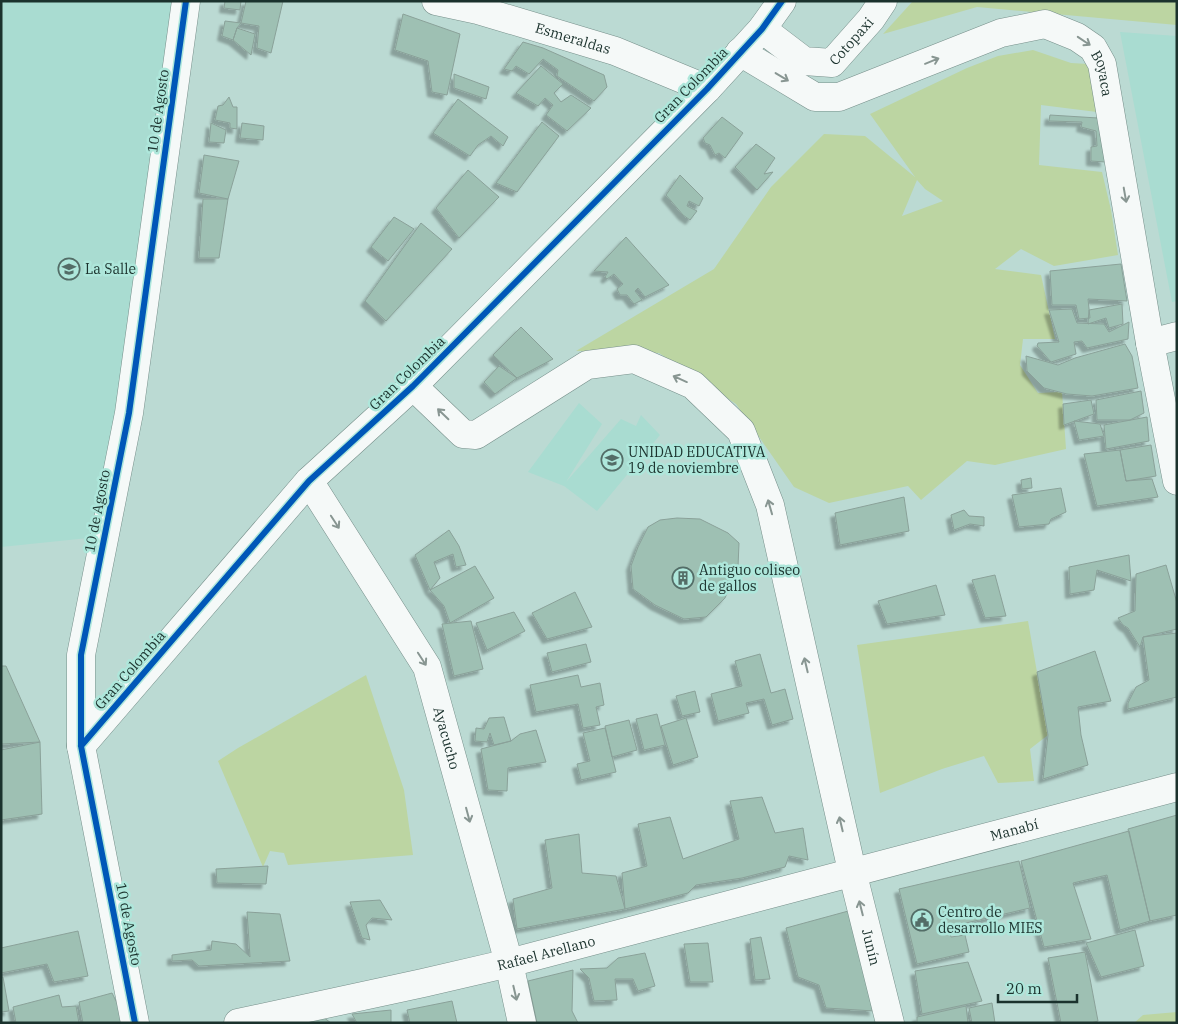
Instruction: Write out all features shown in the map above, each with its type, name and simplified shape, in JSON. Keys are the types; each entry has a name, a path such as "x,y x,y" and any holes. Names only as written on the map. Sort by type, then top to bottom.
{"street":[{"name":"10 de Agosto","path":"135,1023 81,746 81,655 129,413 186,1"},
{"name":"Esmeraldas","path":"436,1 478,10 615,51 707,89"},
{"name":"Gran Colombia","path":"81,746 309,481 413,386 707,89 762,29 782,1"},
{"name":"Cotopaxi","path":"762,29 804,61 832,63 871,19 883,1"},
{"name":"Boyaca","path":"740,52 815,97 839,97 1001,33 1045,24 1077,37 1093,48 1102,64 1150,343 1177,481"},
{"path":"1150,343 1177,336"},
{"name":"Junín","path":"413,386 463,434 476,435 587,365 634,358 693,385 741,431 770,505 852,871 890,1023"},
{"name":"Ayacucho","path":"309,481 427,667 508,963 522,1023"},
{"name":"Manabí","path":"852,871 1177,787"},
{"name":"Rafael Arellano","path":"238,1023 508,963 852,871"}],"shaded area":[{"name":"La Salle","path":"1,1 174,1 98,537 1,547"},
{"path":"913,1 1177,1 1177,25 977,7 883,34"},
{"path":"1120,32 1177,36 1177,301 1172,302"},
{"path":"1033,50 1071,63 1088,64 1097,112 1041,105 1039,165 1102,172 1111,210 1118,255 1054,266 1021,249 995,269 1041,275 1055,339 1023,339 1020,365 1038,393 1062,392 1066,449 995,465 967,461 921,500 908,486 829,503 794,487 736,404 659,353 576,351 714,269 771,187 824,134 865,136 915,177 870,114 967,68 998,56","holes":["917,180 925,189 943,201 902,216"]},
{"path":"579,403 602,424 566,482 621,419 636,426 641,415 660,435 597,511 564,486 528,472"},
{"path":"1028,621 1048,735 1030,749 1034,781 998,783 984,756 942,769 880,793 857,645"},
{"path":"366,675 404,790 413,855 288,865 284,853 270,851 263,867 218,761"},
{"path":"1177,1012 1177,1023 1134,1023 1143,1015"}],"building":[{"path":"225,1 241,1 240,10 224,8"},
{"path":"246,1 283,1 271,53 257,48 259,26 241,23"},
{"path":"403,14 460,34 447,95 432,92 428,61 395,50"},
{"path":"225,21 241,23 233,40 222,36"},
{"path":"237,28 255,34 251,55 233,40"},
{"path":"523,42 543,48 604,75 607,87 594,101 557,76 558,70 543,59 529,74 516,66 512,71 504,69"},
{"path":"541,66 563,84 554,93 561,102 571,95 591,108 567,131 546,115 553,105 545,98 538,106 516,93"},
{"path":"454,74 489,87 486,99 454,88"},
{"path":"229,97 233,107 237,107 237,129 230,128 230,123 215,120 218,106 223,105"},
{"path":"458,99 508,137 503,146 491,136 478,145 470,156 433,133"},
{"path":"1050,115 1098,118 1105,162 1091,161 1091,147 1097,146 1096,131 1081,127 1082,122 1049,121"},
{"path":"722,117 743,133 725,158 719,153 715,155 710,145 705,143 703,138"},
{"path":"542,122 559,136 517,192 496,183"},
{"path":"211,123 226,130 224,143 209,142"},
{"path":"242,123 264,126 263,140 240,138"},
{"path":"756,144 775,158 764,174 773,172 757,190 735,167"},
{"path":"204,155 239,161 228,199 199,193"},
{"path":"468,170 499,197 459,238 436,208"},
{"path":"680,175 703,198 699,206 689,201 687,206 697,211 690,220 683,215 666,195"},
{"path":"203,199 228,199 219,258 199,258"},
{"path":"394,217 414,229 388,261 371,247"},
{"path":"421,223 452,249 386,321 365,301"},
{"path":"626,237 669,285 645,297 638,288 635,291 642,300 634,304 627,295 620,295 617,289 623,284 614,274 607,279 605,277 608,272 594,271"},
{"path":"1121,264 1127,301 1088,299 1090,318 1079,319 1076,305 1052,305 1050,271"},
{"path":"1122,304 1123,324 1109,328 1106,318 1088,324 1089,310"},
{"path":"1072,309 1077,323 1104,324 1109,332 1129,322 1128,339 1087,348 1082,341 1074,342 1076,354 1051,362 1037,346 1038,343 1059,342 1049,310"},
{"path":"521,327 553,359 517,378 493,355"},
{"path":"1125,344 1132,356 1138,388 1092,396 1067,394 1044,388 1027,371 1026,356 1058,365 1075,358"},
{"path":"499,366 517,378 495,394 484,382"},
{"path":"1141,391 1144,413 1130,420 1097,420 1096,400"},
{"path":"1091,400 1094,414 1064,425 1063,404"},
{"path":"1147,417 1149,441 1106,449 1104,425"},
{"path":"1074,421 1100,424 1104,436 1079,440"},
{"path":"1151,445 1156,476 1126,481 1120,450"},
{"path":"1120,450 1126,481 1152,479 1158,497 1097,506 1084,454"},
{"path":"1031,478 1032,488 1022,489 1021,480"},
{"path":"1061,488 1066,512 1051,519 1049,524 1019,527 1012,495"},
{"path":"904,497 909,531 840,545 835,513"},
{"path":"964,510 969,516 984,517 984,526 970,524 954,530 951,515"},
{"name":"Antiguo coliseo de gallos","path":"677,518 700,519 728,533 739,543 738,567 725,598 706,617 684,619 655,605 633,589 631,566 648,527 660,520"},
{"path":"449,530 459,546 466,565 456,567 453,554 434,562 440,578 430,590 415,555"},
{"path":"1129,555 1131,581 1097,570 1094,590 1070,594 1069,567"},
{"path":"1166,565 1177,603 1177,629 1143,637 1140,647 1128,628 1118,618 1135,611 1136,574"},
{"path":"475,566 494,598 450,623 444,606 430,590"},
{"path":"995,575 1006,616 985,618 972,580"},
{"path":"936,585 945,615 887,624 878,601"},
{"path":"575,592 592,627 547,639 532,613"},
{"path":"514,612 525,631 487,650 476,623"},
{"path":"471,621 483,669 454,676 442,624"},
{"path":"1177,633 1177,697 1128,709 1128,703 1136,687 1149,680 1143,637"},
{"path":"586,644 591,662 552,672 547,653"},
{"path":"1095,651 1111,701 1078,707 1081,735 1088,765 1043,779 1048,735 1037,672"},
{"path":"760,654 771,693 785,689 793,719 772,725 764,699 746,703 749,713 718,721 711,694 742,686 735,661"},
{"path":"1,666 6,666 40,742 1,744"},
{"path":"578,675 581,687 600,683 604,705 596,707 600,725 583,728 578,704 536,712 530,685"},
{"path":"695,691 700,712 682,716 676,696"},
{"path":"657,714 665,745 644,750 636,719"},
{"path":"504,717 511,741 494,745 490,733 487,742 475,741 476,728 484,729 489,718"},
{"path":"686,718 698,757 673,765 661,726"},
{"path":"629,720 637,750 612,757 605,726"},
{"path":"605,728 616,772 581,780 577,764 590,761 583,733"},
{"path":"536,730 546,762 508,768 507,791 488,790 481,749 511,741 520,734"},
{"path":"40,742 42,814 1,820 1,750"},
{"path":"762,797 775,833 803,828 808,860 789,856 785,867 742,878 696,885 688,893 625,909 622,873 647,866 638,824 670,817 683,859 739,839 730,801"},
{"path":"1177,815 1177,915 1150,921 1128,829"},
{"path":"1129,831 1150,921 1120,930 1107,875 1073,883 1091,939 1044,947 1021,861"},
{"path":"579,834 582,873 616,876 625,909 517,929 513,899 552,888 545,840"},
{"path":"1019,861 1030,908 949,927 951,937 965,935 969,952 917,964 899,889"},
{"path":"268,866 266,884 217,883 216,869"},
{"path":"380,900 392,920 372,918 366,925 370,940 362,938 350,902"},
{"path":"852,910 874,1011 826,1008 819,985 798,977 786,928"},
{"path":"247,912 280,914 290,961 199,966 192,960 172,961 172,955 211,950 212,941 236,944 250,957"},
{"path":"1135,930 1144,966 1101,977 1086,943"},
{"path":"78,931 88,976 54,982 47,964 1,973 1,948"},
{"path":"761,937 770,979 755,980 750,939"},
{"path":"708,943 713,982 690,982 684,944"},
{"path":"1085,952 1098,1021 1091,1023 1061,1023 1048,958"},
{"path":"645,953 655,986 638,991 633,979 615,979 617,1000 594,1001 589,978 580,969 607,968 618,958"},
{"path":"968,962 982,1001 922,1014 915,971"},
{"path":"573,970 572,1011 578,1023 537,1023 528,981"},
{"path":"1,977 3,977 9,1011 1,1012"},
{"path":"112,993 127,1023 83,1023 79,1002"},
{"path":"59,995 62,1007 76,1006 79,1023 16,1023 13,1007"},
{"path":"452,1001 457,1023 410,1023 407,1010"},
{"path":"992,1003 995,1023 972,1023 969,1008"},
{"path":"966,1006 968,1023 917,1023 917,1017"},
{"path":"391,1010 391,1023 357,1023 352,1014"},
{"path":"315,1011 331,1023 303,1023"}],"cycle path":[{"path":"135,1023 81,746 81,655 129,413 186,1"},
{"path":"81,746 309,481 413,386 707,89 762,29 782,1"}],"place":[{"name":"La Salle","path":"69,269"},
{"name":"UNIDAD EDUCATIVA 19 de noviembre","path":"612,460"},
{"name":"Antiguo coliseo de gallos","path":"683,578"},
{"name":"Centro de desarrollo MIES","path":"922,920"}]}
